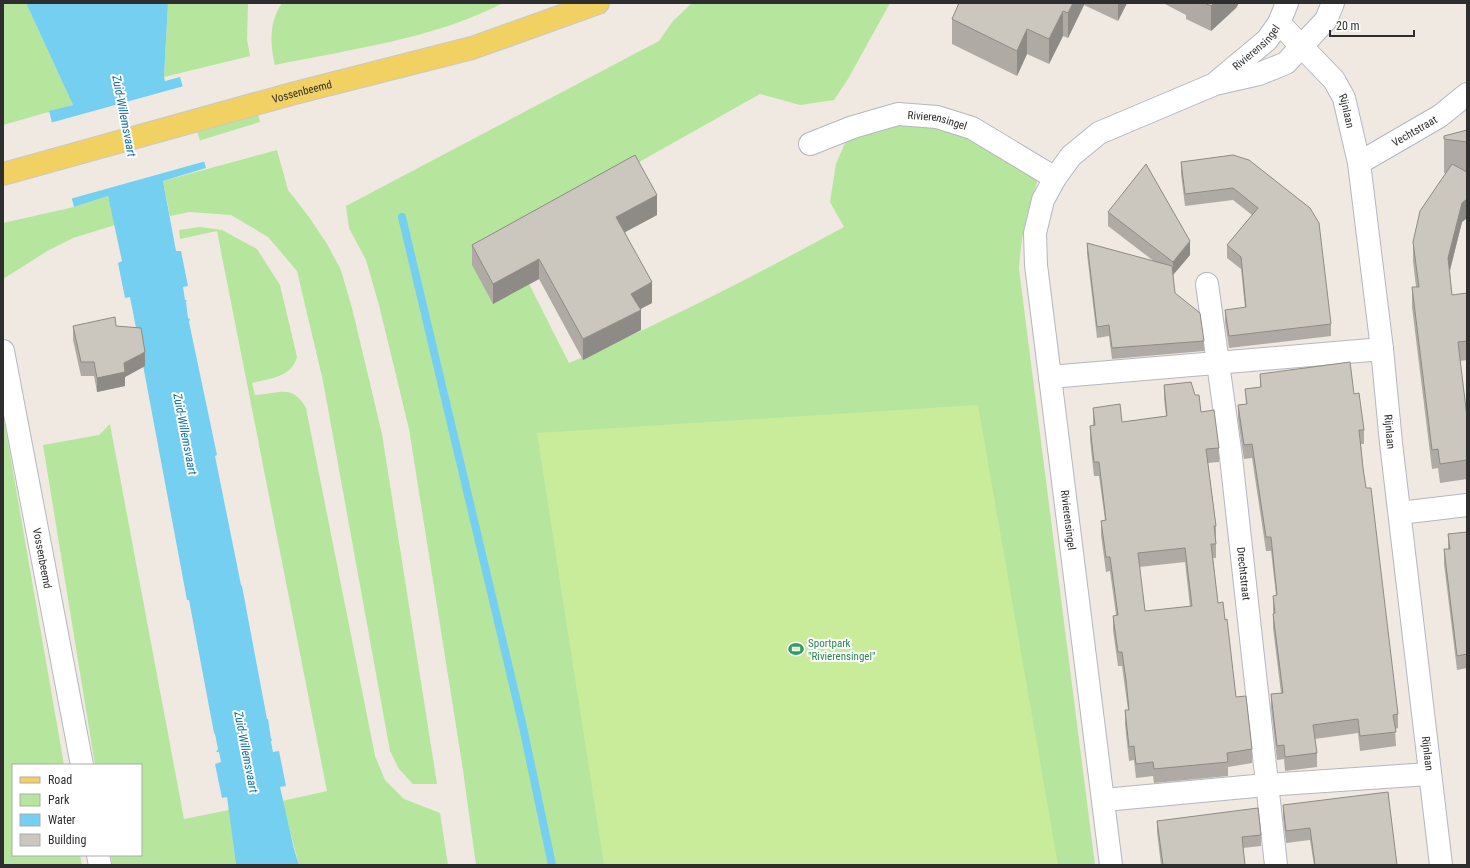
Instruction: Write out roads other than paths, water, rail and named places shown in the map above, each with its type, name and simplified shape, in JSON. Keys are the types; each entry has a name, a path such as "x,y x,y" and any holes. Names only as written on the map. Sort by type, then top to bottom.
{"main road":[{"name":"Vossenbeemd","path":"3,174 296,93 472,48 598,3"}],"street":[{"name":"Rivierensingel","path":"1215,84 1267,40 1279,23 1287,3"},
{"name":"Rivierensingel","path":"1111,865 1036,266 1035,233 1043,200 1055,178 1071,156 1099,133 1215,84 1259,74 1286,63 1326,20 1332,3"},
{"name":"Rijnlaan","path":"1279,23 1303,46 1334,80 1344,98 1359,163 1382,349 1429,774 1441,865"},
{"name":"Vechtstraat","path":"1359,163 1440,116 1467,94"},
{"name":"Rivierensingel","path":"810,144 853,127 898,114 937,117 972,128 1055,178"},
{"name":"Drechtstraat","path":"1207,284 1219,363 1276,865"},
{"path":"1050,377 1382,349"},
{"name":"Vossenbeemd","path":"3,351 82,764"},
{"path":"1400,513 1467,505"},
{"path":"1104,800 1266,785 1429,774"}],"water":[{"name":"Zuid-Willemsvaart","path":"26,3 168,3 164,77 165,81 180,77 206,168 163,181 176,251 181,251 188,286 183,287 185,300 187,300 188,318 190,319 189,322 217,455 215,456 272,739 271,742 273,752 279,751 286,786 280,787 299,865 236,865 227,797 222,798 215,764 221,762 219,752 216,752 218,749 189,600 187,600 130,297 125,298 118,263 122,261 108,196 74,207 49,111 73,105"}],"waterway":[{"path":"402,217 523,727 552,865"}],"place":[{"name":"Sportpark \"Rivierensingel\"","path":"796,649"}]}
